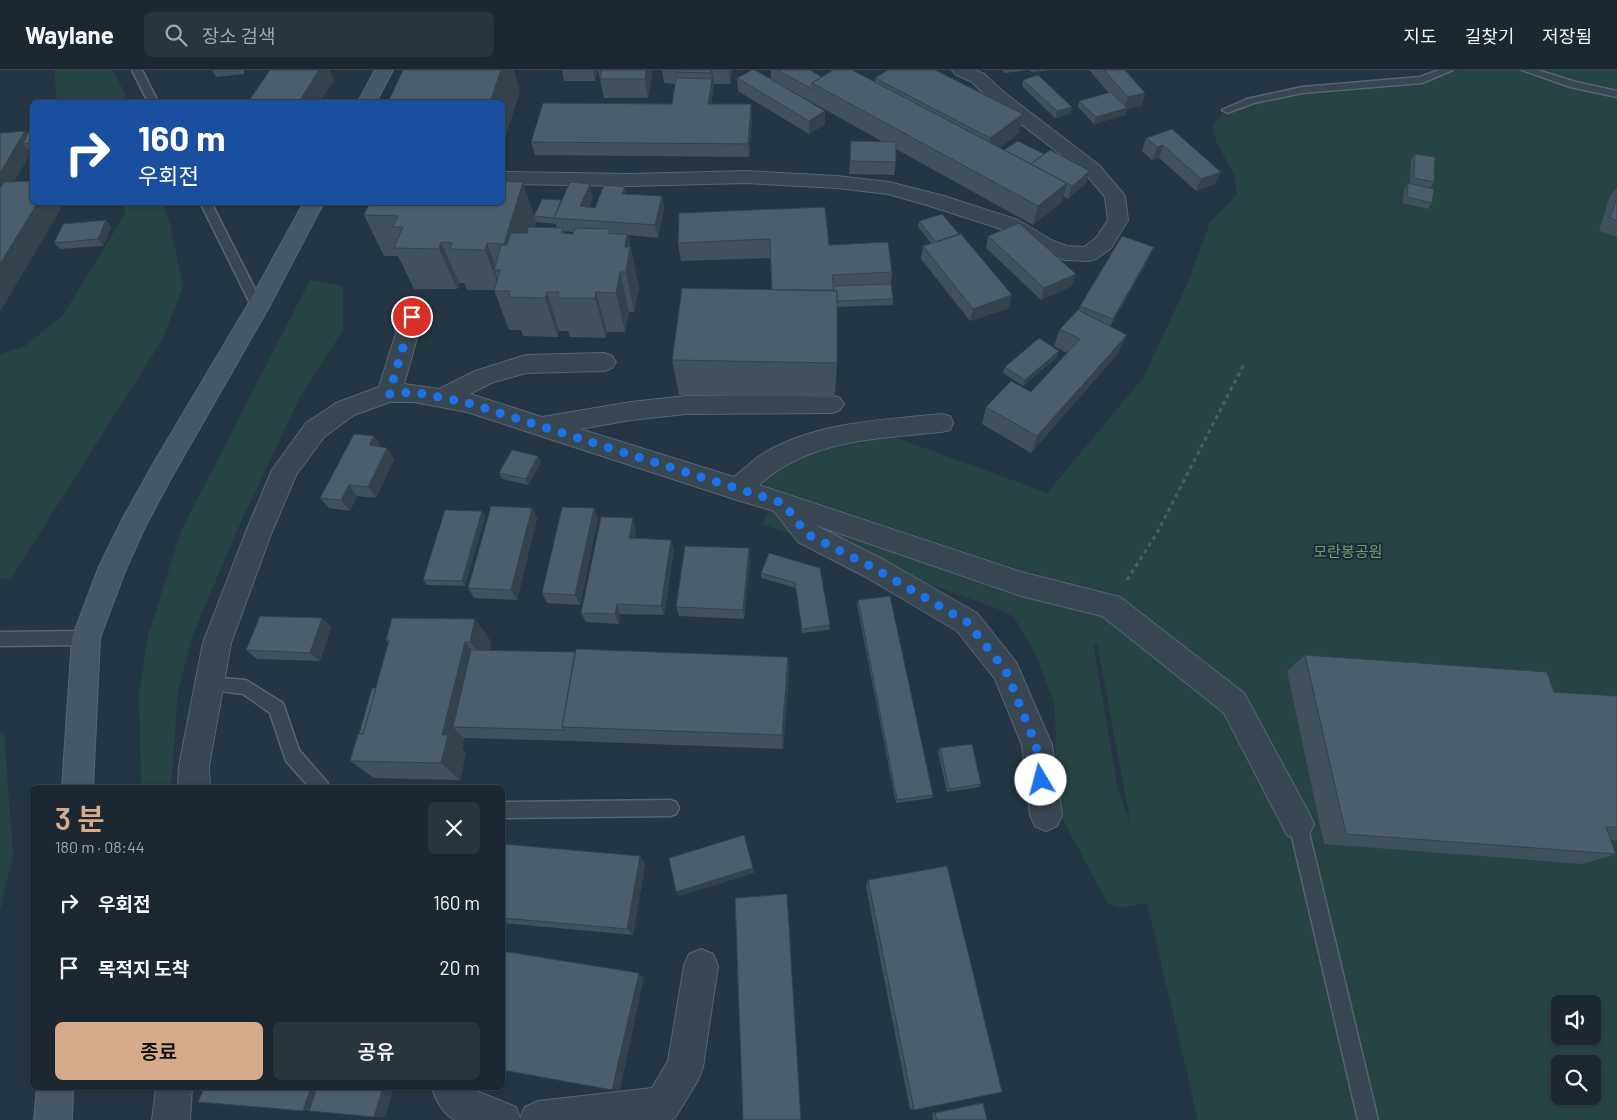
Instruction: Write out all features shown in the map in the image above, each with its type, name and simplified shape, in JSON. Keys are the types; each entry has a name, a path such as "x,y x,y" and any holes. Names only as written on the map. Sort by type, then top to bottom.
{"main road":[{"path":"368,100 384,70"},
{"path":"77,785 86,638 112,569 132,526 258,307 312,205"},
{"path":"53,1120 55,1090"}],"street":[{"path":"505,178 630,180 746,178 837,182 889,188 937,201 1011,226 1046,246 1065,253 1088,254 1104,243 1118,220 1115,196 1092,169 999,98 978,78 961,70"},
{"path":"389,394 412,317"},
{"path":"442,398 483,377 526,364 604,362"},
{"path":"194,785 194,766 217,642 258,534 285,470 315,430 345,409 389,394 414,392 468,403 737,490 783,503 1022,584 1110,606 1234,703 1298,824"},
{"path":"540,426 631,411 686,405 832,404"},
{"path":"737,490 772,461 796,448 828,436 941,423"},
{"path":"783,503 807,534 874,568 967,622 1006,671 1036,745 1046,815"},
{"path":"538,1120 662,1105 685,1067 701,966"},
{"path":"171,1120 174,1090"},
{"path":"451,1090 460,1104 503,1120"}],"lane":[{"path":"137,70 152,100"},
{"path":"1226,110 1251,101 1302,90 1422,80 1448,70"},
{"path":"1528,70 1574,85 1617,94"},
{"path":"206,205 258,307"},
{"path":"0,639 86,638"},
{"path":"210,684 246,687 277,708 292,755 318,785"},
{"path":"505,810 670,808"},
{"path":"1298,824 1368,1120"}],"path":[{"path":"1110,606 1157,533 1245,362"}],"green space":[{"path":"54,70 113,70 128,100 57,100"},
{"name":"모란봉공원","path":"1459,70 1617,70 1617,1120 1198,1120 1147,903 1121,908 1108,904 1062,818 1054,773 1056,737 1054,702 1036,656 1014,617 998,609 762,524 778,493 768,488 763,481 768,470 808,451 863,443 889,435 1047,493 1143,378 1189,280 1210,222 1237,195 1234,175 1216,141 1212,126 1223,114 1251,104 1303,94 1417,84","holes":["1093,643 1097,644 1131,825 1118,790"]},
{"path":"124,205 165,205 183,287 162,340 10,580 0,578 0,354 25,346 63,315 125,214"},
{"path":"310,280 343,286 343,330 300,397 243,517 193,634 178,692 171,785 141,785 139,694 148,636 181,531"},
{"path":"4,731 13,854 0,912 0,733"}],"building":[{"path":"270,70 319,70 300,100 249,100"},
{"path":"403,70 501,70 491,100 389,100"},
{"path":"602,70 646,70 645,79 600,79"},
{"path":"676,70 711,70 711,73 675,72"},
{"path":"752,70 825,111 809,121 737,78"},
{"path":"777,70 810,70 822,77 812,83 812,89"},
{"path":"833,70 852,70 1067,183 1038,206 812,83"},
{"path":"888,70 935,70 1023,114 990,138 875,78"},
{"path":"1104,70 1125,70 1145,93 1128,97"},
{"path":"1038,75 1072,107 1057,111 1023,80"},
{"path":"676,78 712,79 708,104 751,104 748,144 531,142 543,103 672,104"},
{"path":"1111,92 1127,108 1096,117 1079,101"},
{"path":"30,128 30,143 23,144"},
{"path":"1172,129 1221,172 1201,179 1163,145 1157,147 1146,138"},
{"path":"25,131 0,173 0,133"},
{"path":"851,141 896,142 896,162 850,161"},
{"path":"1018,141 1044,154 1031,164 1004,150"},
{"path":"1050,150 1090,171 1072,186 1031,164"},
{"path":"1415,154 1435,157 1434,182 1414,178"},
{"path":"30,181 30,205 36,205 0,264 0,188 4,182"},
{"path":"505,181 523,182 504,244 487,243 485,250 450,249 452,243 441,242 439,249 394,248 403,227 393,227 398,216 364,215 369,205 505,205"},
{"path":"570,182 590,184 580,206 595,208 604,185 625,187 622,194 662,196 655,225 554,218"},
{"path":"1408,183 1434,189 1432,203 1407,197"},
{"path":"1617,197 1617,221 1610,218"},
{"path":"542,199 561,200 554,218 534,216"},
{"path":"825,207 829,245 888,242 892,272 832,275 834,290 772,290 770,239 678,243 679,213"},
{"path":"942,214 959,234 936,242 919,221"},
{"path":"106,220 98,239 54,243 63,224"},
{"path":"1019,223 1076,274 1044,288 988,236"},
{"path":"528,227 563,228 561,233 573,234 575,228 610,229 609,234 627,234 625,247 630,247 626,272 620,272 616,293 596,292 595,298 558,298 559,292 547,292 545,298 509,297 510,291 494,291 500,270 494,270 501,245 507,245 511,233 527,233"},
{"path":"961,234 1012,295 973,309 923,246"},
{"path":"1122,236 1154,247 1113,319 1080,306"},
{"path":"891,284 893,299 837,301 837,291 834,291 833,286"},
{"path":"682,288 837,291 837,363 672,360"},
{"path":"1078,310 1127,335 1037,436 986,407 1011,381 1031,392 1080,339 1060,329"},
{"path":"1039,338 1059,351 1025,380 1005,367"},
{"path":"354,434 374,436 369,445 387,448 368,487 349,485 341,500 320,498"},
{"path":"512,450 538,456 526,479 499,473"},
{"path":"491,506 532,508 511,590 468,588"},
{"path":"562,507 594,508 575,595 542,593"},
{"path":"445,510 482,511 462,581 423,580"},
{"path":"601,517 633,518 629,538 671,540 661,606 617,604 615,614 581,613"},
{"path":"685,546 749,548 743,610 676,607"},
{"path":"769,553 820,568 830,625 802,629 795,583 761,573"},
{"path":"890,596 933,795 897,800 858,600"},
{"path":"260,616 322,618 310,653 246,650"},
{"path":"392,618 475,619 470,642 465,642 442,735 448,735 441,763 350,761 358,734 363,734 389,640 386,640"},
{"path":"576,649 788,657 782,735 562,727"},
{"path":"471,650 575,652 562,727 564,730 453,727"},
{"path":"1305,655 1547,672 1554,692 1617,696 1617,827 1606,827 1616,854 1346,834"},
{"path":"372,688 376,688 363,734 359,734"},
{"path":"972,744 981,784 949,789 940,748"},
{"path":"744,835 753,868 676,892 669,858"},
{"path":"505,844 640,856 627,929 505,918"},
{"path":"947,866 1002,1092 914,1110 868,880"},
{"path":"787,894 801,1120 743,1120 735,898"},
{"path":"505,951 639,973 612,1090 505,1071"},
{"path":"203,1090 310,1090 303,1111 198,1102"},
{"path":"316,1090 382,1090 374,1117 309,1111"},
{"path":"983,1103 987,1120 937,1120 935,1113"}],"route":[{"path":"412,317 389,394 414,392 468,403 737,490 783,503 807,534 874,568 967,622 1006,671 1036,745 1041,780"}]}
